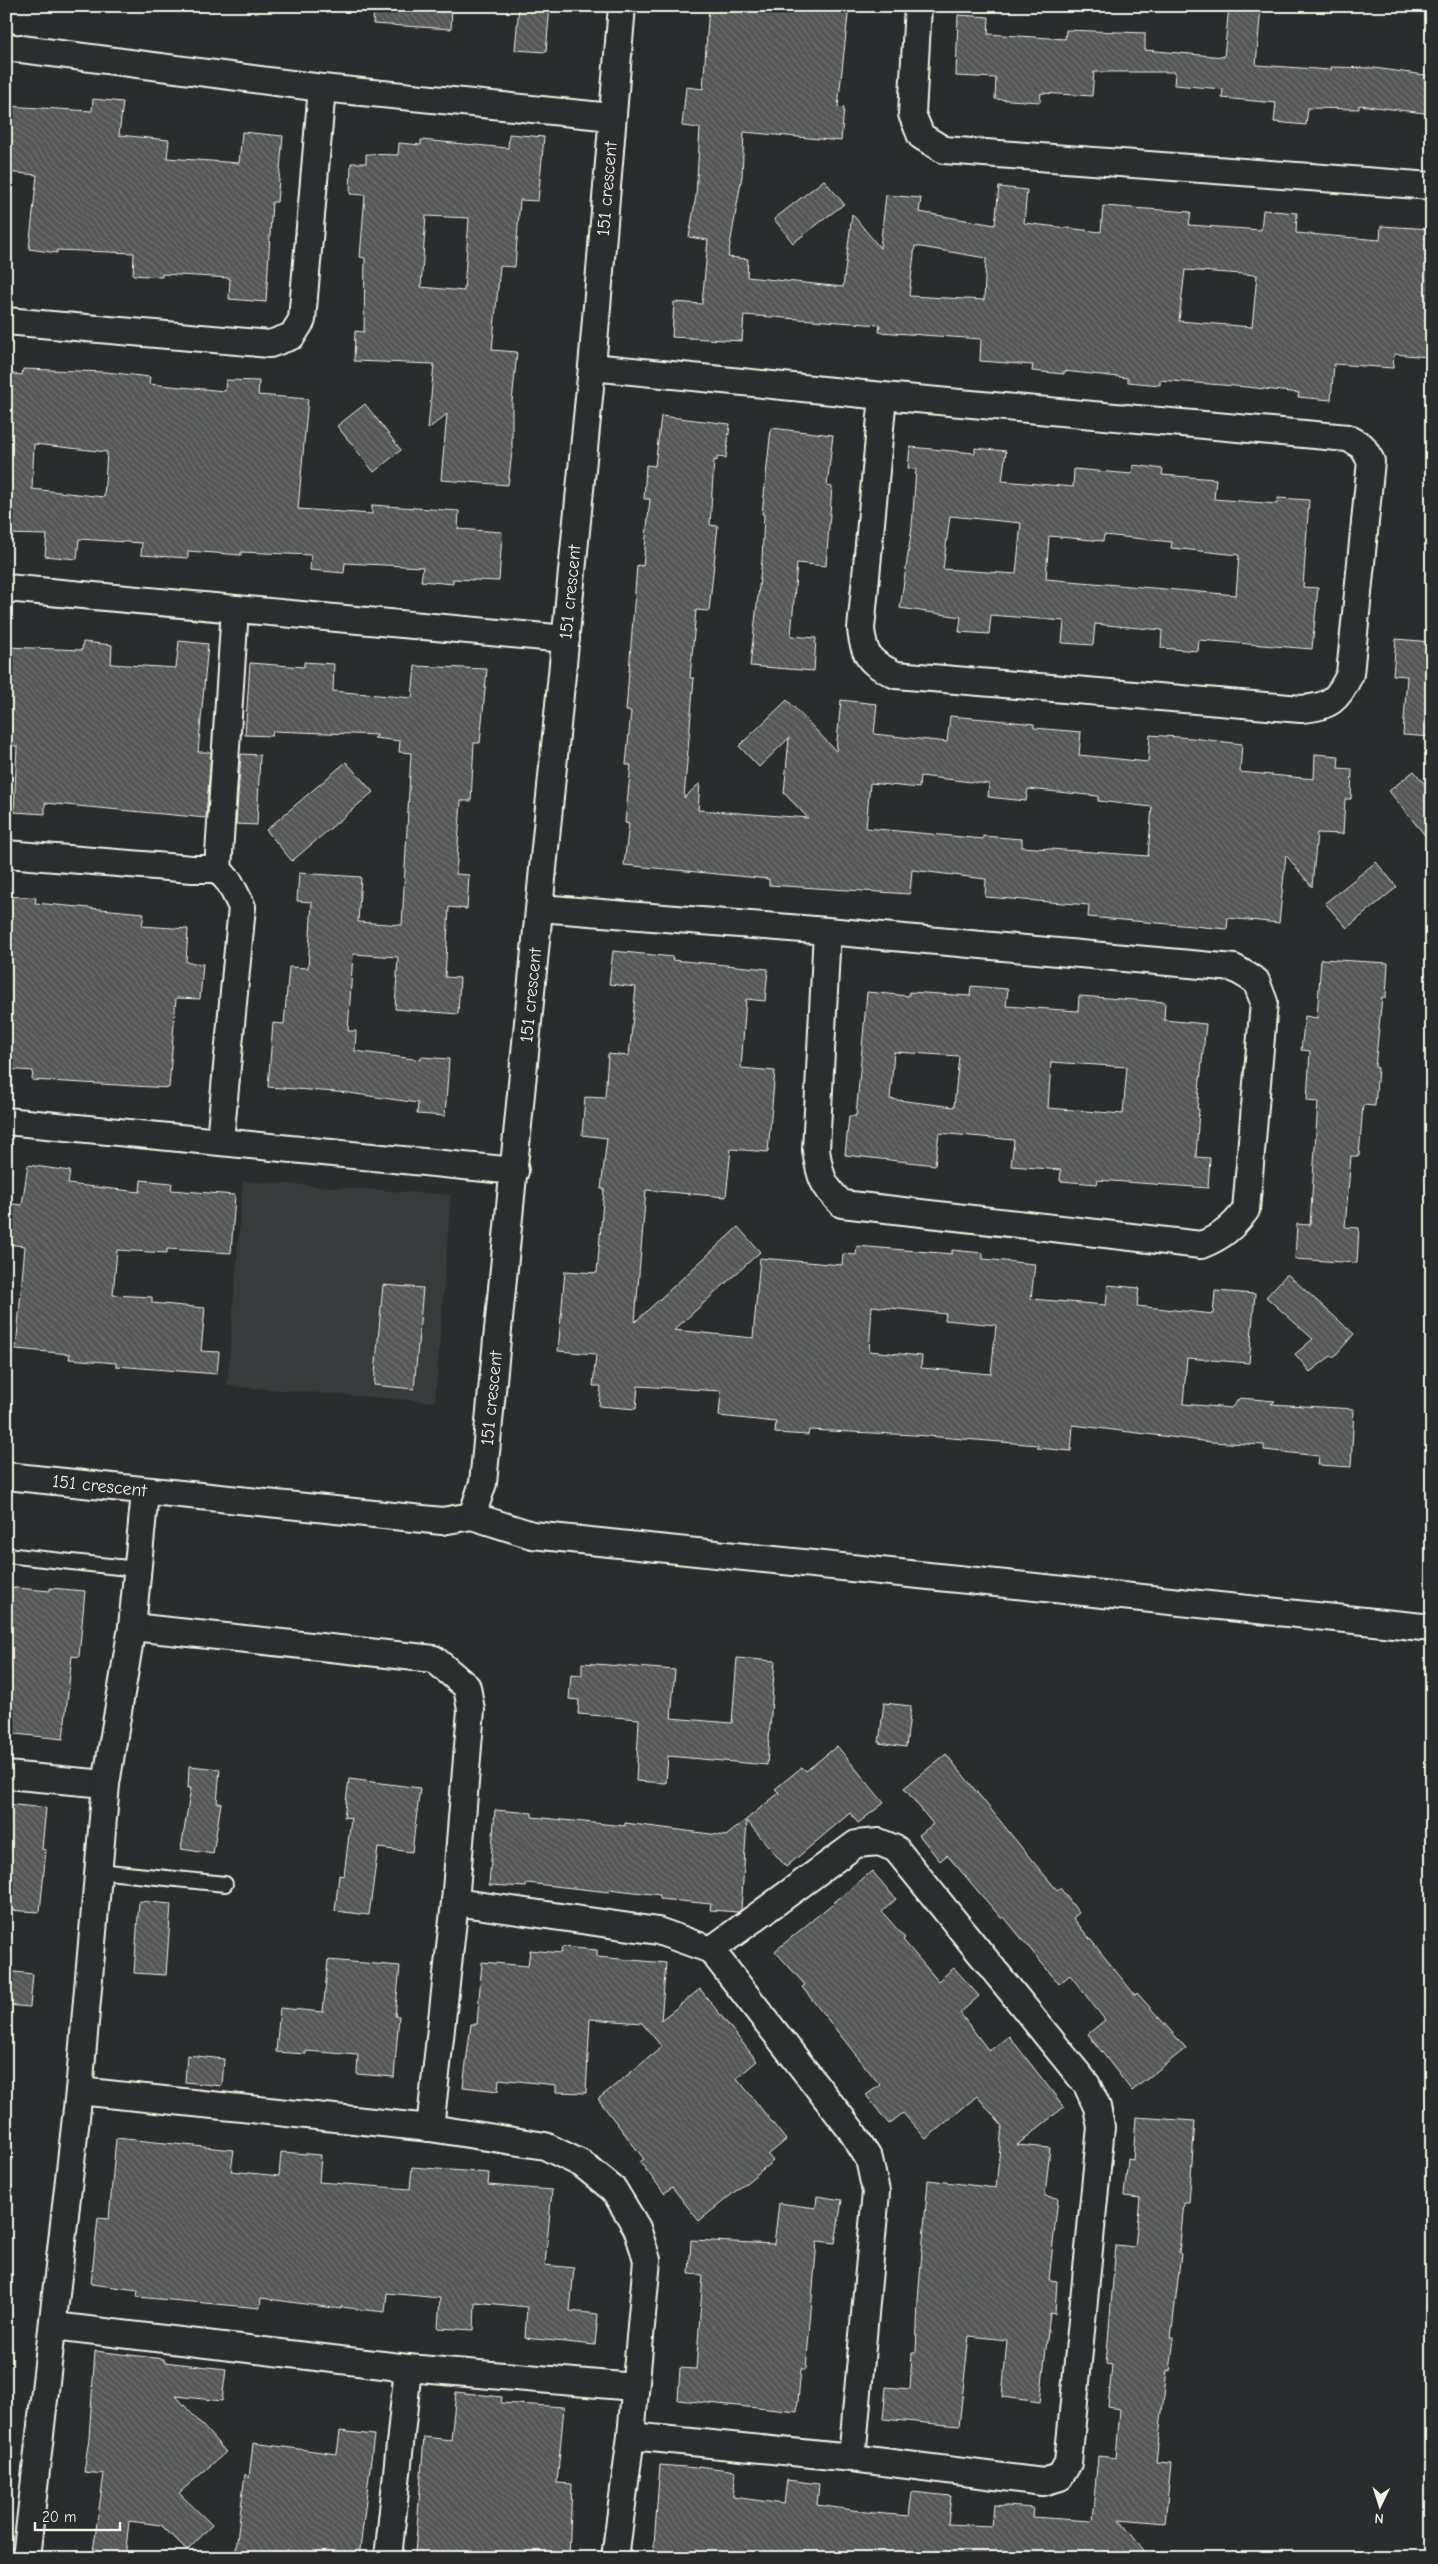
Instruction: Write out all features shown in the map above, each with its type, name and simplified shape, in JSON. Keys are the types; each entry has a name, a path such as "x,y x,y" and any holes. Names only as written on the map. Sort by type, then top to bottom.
{"street":[{"name":"151 crescent","path":"6,1476 145,1492 442,1521 472,1516 483,1483 515,1171 592,366 622,6"},
{"path":"918,6 912,114 922,136 944,150 1432,186"},
{"path":"6,47 322,88 612,117"},
{"path":"6,320 270,344 292,336 302,320 322,88"},
{"path":"592,366 883,396 1348,438 1362,446 1371,461 1350,674 1342,690 1333,701 1319,708 1301,709 896,675 877,666 864,651 861,629 883,396"},
{"path":"6,588 566,639"},
{"path":"220,1141 242,907 230,882 218,869 235,609"},
{"path":"6,854 192,869 218,869"},
{"path":"540,908 827,931 1234,968 1256,981 1264,1002 1246,1210 1232,1229 1217,1239 1201,1244 842,1204 825,1188 816,1150 827,931"},
{"path":"6,1121 515,1171"},
{"path":"26,2558 54,2326 79,2091 106,1784 132,1627 145,1492"},
{"path":"472,1516 532,1535 1432,1628"},
{"path":"132,1627 434,1659 467,1687 472,1710 455,1902 430,2128"},
{"path":"6,1775 106,1784"},
{"path":"631,2436 852,2458 1043,2482 1060,2477 1068,2463 1101,2127 1097,2107 1087,2085 896,1850 879,1842 856,1844 710,1950"},
{"path":"455,1902 658,1932 710,1950 851,2130 869,2159 876,2192 852,2458"},
{"path":"79,2091 430,2128 545,2146 582,2164 614,2190 637,2228 646,2260 631,2436 615,2558"},
{"path":"54,2326 408,2368 634,2387"},
{"path":"388,2558 408,2368"}],"lane":[{"path":"6,1555 137,1569"},
{"path":"98,1870 225,1884"}],"shaded area":[{"path":"243,1181 451,1195 435,1402 227,1386"}],"building":[{"path":"374,6 452,6 451,29 373,24"},
{"path":"519,6 550,6 546,52 515,50"},
{"path":"709,6 849,6 838,107 844,108 841,141 744,132 742,176 728,257 748,259 747,277 843,287 852,214 880,248 886,195 921,198 919,212 995,225 999,187 1027,190 1024,223 1101,232 1103,206 1191,212 1189,225 1261,230 1263,210 1297,213 1296,233 1380,240 1381,226 1432,229 1432,298 1428,357 1394,354 1393,368 1334,364 1331,400 1298,397 1299,393 1247,387 1160,380 1160,385 1128,382 1128,378 1064,371 1064,374 1032,371 1033,365 980,361 981,339 879,332 880,325 744,315 742,341 672,337 674,302 702,304 708,240 689,237 696,196 700,128 682,126 686,87 703,89","holes":["915,246 986,258 984,300 909,296","1185,270 1257,275 1252,327 1179,321"]},
{"path":"1229,6 1261,6 1256,65 1331,70 1331,67 1374,68 1432,76 1432,114 1359,105 1359,109 1308,108 1306,125 1274,122 1276,103 1222,98 1223,89 1174,85 1175,72 1094,72 1092,96 1041,93 1040,102 995,99 996,78 956,76 958,15 989,17 988,34 1065,39 1066,30 1145,33 1145,50 1224,57"},
{"path":"93,99 123,102 119,135 169,140 167,158 239,163 242,132 283,136 277,202 272,202 266,302 229,299 230,278 162,274 162,277 133,275 134,253 57,250 57,253 29,249 37,175 6,172 6,106 92,111"},
{"path":"509,134 544,137 538,201 520,200 515,267 500,266 492,350 517,352 512,402 512,452 508,485 441,480 447,414 428,429 434,364 354,361 355,331 364,332 365,258 360,257 365,195 350,194 351,163 366,163 366,154 398,155 399,143 421,145 421,140 508,148","holes":["426,216 469,218 464,291 421,287"]},
{"path":"824,180 844,204 793,243 774,219"},
{"path":"23,369 106,372 150,377 149,384 225,391 226,380 259,381 258,395 308,399 298,509 372,514 372,505 459,511 458,529 502,532 499,581 453,579 453,584 421,581 423,567 345,563 344,573 310,570 311,555 241,552 241,555 188,551 188,558 141,555 142,543 79,539 77,559 45,556 47,535 6,534 6,373 22,375","holes":["34,444 107,452 104,497 32,489"]},
{"path":"365,404 401,450 374,472 337,426"},
{"path":"661,416 730,424 726,458 717,457 717,461 714,460 710,525 718,526 709,611 696,610 690,678 694,678 684,798 700,783 698,810 808,818 784,793 789,738 759,767 739,746 787,700 836,751 841,700 877,704 874,734 947,742 950,716 996,720 1034,724 1034,728 1081,732 1079,755 1148,762 1150,735 1192,738 1242,744 1240,772 1314,779 1315,754 1339,756 1338,768 1352,769 1351,799 1345,799 1343,834 1317,833 1312,887 1286,855 1279,923 1228,918 1227,929 1088,917 1089,905 985,897 986,879 912,870 910,894 769,885 769,879 624,865 629,824 625,823 631,765 626,765 631,711 626,711 637,565 643,566 650,499 644,499 646,465 655,466","holes":["920,776 989,784 988,797 1026,801 1028,789 1098,796 1098,801 1152,807 1148,856 1022,847 1022,839 983,836 983,839 866,828 870,783 919,788"]},
{"path":"771,428 833,435 827,486 832,487 826,566 797,563 791,636 816,638 814,671 750,666 762,560 764,514 762,514"},
{"path":"910,447 975,453 975,448 1006,451 1002,481 1073,487 1074,469 1132,474 1133,465 1163,469 1162,475 1216,479 1214,499 1277,504 1278,498 1309,500 1303,587 1318,588 1312,649 1199,640 1198,651 1161,648 1162,630 1095,624 1093,645 1062,643 1064,621 991,615 989,634 959,632 961,617 900,608 912,527 916,469 908,468","holes":["950,516 1021,523 1016,574 943,569","1104,535 1172,542 1171,548 1239,555 1236,595 1046,579 1049,536 1103,541"]},
{"path":"1396,639 1432,642 1432,737 1403,735 1407,676 1393,675"},
{"path":"179,641 208,644 198,752 211,752 206,818 45,803 45,814 14,812 17,746 6,746 6,647 82,650 83,642 112,645 111,664 176,668"},
{"path":"304,662 334,664 333,691 412,698 415,666 487,669 480,743 474,743 471,801 461,801 456,874 469,875 467,909 449,907 445,977 460,978 458,1014 395,1009 398,957 353,954 348,1031 356,1031 355,1051 421,1060 421,1057 449,1059 445,1116 417,1114 418,1103 349,1093 268,1087 273,1023 284,1024 289,967 308,968 312,902 297,901 299,873 361,877 358,922 402,925 411,753 399,752 400,741 374,738 378,735 273,731 272,736 245,735 250,663 304,667"},
{"path":"241,754 260,755 257,825 236,824"},
{"path":"346,762 373,792 292,861 266,830"},
{"path":"1414,771 1432,793 1432,844 1389,791"},
{"path":"1376,862 1397,887 1347,928 1325,903"},
{"path":"6,896 36,898 35,903 144,913 142,926 188,929 186,962 203,964 200,999 176,998 169,1088 32,1080 33,1071 6,1069"},
{"path":"613,951 673,957 672,960 768,969 765,1001 746,999 741,1068 775,1071 768,1152 731,1149 726,1197 646,1190 635,1322 738,1227 760,1252 674,1330 753,1338 760,1258 842,1265 843,1254 856,1255 857,1246 952,1254 952,1250 983,1253 983,1259 1035,1264 1031,1299 1106,1305 1108,1285 1139,1288 1137,1306 1213,1314 1215,1291 1255,1294 1249,1363 1187,1358 1183,1404 1231,1408 1240,1398 1275,1401 1271,1404 1354,1409 1351,1467 1318,1465 1319,1456 1264,1450 1264,1445 1211,1442 1073,1425 1071,1451 1037,1448 1038,1445 914,1435 809,1430 808,1435 775,1433 776,1422 719,1416 721,1391 638,1386 636,1409 599,1406 601,1386 593,1386 596,1354 558,1351 565,1271 597,1273 604,1189 601,1189 607,1138 582,1135 585,1097 605,1098 608,1054 629,1056 636,987 609,984","holes":["872,1306 946,1314 945,1320 996,1325 991,1374 921,1368 922,1356 869,1351"]},
{"path":"1321,959 1388,963 1386,997 1382,997 1375,1067 1378,1068 1375,1106 1363,1105 1359,1156 1351,1156 1345,1227 1359,1228 1357,1263 1295,1259 1297,1224 1310,1225 1318,1102 1307,1101 1310,1051 1301,1050 1305,1016 1317,1018"},
{"path":"971,986 1008,989 1006,1006 1078,1011 1079,996 1165,1002 1164,1020 1206,1024 1197,1109 1199,1109 1196,1157 1210,1158 1208,1188 1098,1180 1097,1184 1060,1181 1061,1170 1011,1166 1014,1140 939,1133 935,1165 845,1155 849,1116 856,1116 867,992 909,996 909,992 970,996","holes":["894,1052 959,1056 954,1107 890,1099","1051,1062 1127,1067 1123,1114 1048,1108"]},
{"path":"28,1165 70,1171 68,1184 140,1192 141,1180 172,1183 171,1190 235,1195 231,1253 167,1249 167,1253 117,1250 113,1295 152,1297 152,1303 205,1308 201,1351 219,1352 217,1374 116,1366 116,1363 69,1359 70,1354 16,1349 25,1246 6,1244 6,1203 22,1205"},
{"path":"1287,1274 1354,1334 1333,1358 1331,1356 1310,1372 1295,1354 1313,1339 1266,1297"},
{"path":"383,1285 423,1288 414,1389 374,1385"},
{"path":"6,1587 50,1591 50,1588 85,1591 79,1657 72,1656 63,1739 6,1733"},
{"path":"737,1658 775,1661 767,1765 668,1756 666,1783 636,1781 639,1719 578,1714 579,1700 569,1699 571,1674 582,1675 582,1663 675,1670 671,1718 732,1723"},
{"path":"884,1703 911,1706 906,1747 879,1743"},
{"path":"837,1746 884,1803 858,1823 850,1813 786,1867 747,1821 741,1910 738,1912 710,1910 711,1904 660,1899 660,1895 609,1889 609,1892 527,1883 526,1887 489,1885 495,1810 532,1813 532,1817 625,1826 625,1823 726,1836 779,1793 775,1789 802,1767 806,1771"},
{"path":"946,1754 1057,1890 1060,1888 1079,1913 1073,1918 1135,1995 1137,1993 1186,2048 1132,2091 1088,2034 1105,2020 1070,1975 1059,1984 1004,1917 1002,1919 947,1855 940,1861 919,1835 933,1824 904,1788"},
{"path":"189,1766 220,1769 217,1803 221,1803 213,1854 181,1849 191,1788 188,1788"},
{"path":"349,1779 420,1788 412,1852 378,1848 369,1915 335,1911 339,1875 344,1876 351,1818 344,1817"},
{"path":"6,1804 46,1808 42,1849 46,1850 40,1912 6,1910"},
{"path":"872,1871 896,1899 882,1912 938,1981 954,1968 979,1996 960,2013 989,2051 1009,2036 1064,2107 1017,2145 1050,2148 1045,2196 1058,2198 1049,2280 1057,2281 1055,2314 1050,2313 1040,2402 1002,2397 1007,2340 969,2336 959,2426 883,2419 886,2387 910,2389 912,2352 916,2352 918,2300 928,2180 996,2188 1002,2126 977,2096 926,2139 903,2113 889,2124 866,2095 880,2085 802,1987 805,1985 775,1951"},
{"path":"139,1901 171,1904 166,1975 134,1973"},
{"path":"562,1947 597,1950 597,1957 666,1963 661,2020 700,1989 757,2061 737,2078 786,2140 768,2155 773,2161 699,2221 672,2187 664,2193 640,2162 644,2159 598,2099 662,2047 642,2023 590,2019 586,2093 556,2092 556,2085 499,2079 498,2091 463,2087 471,2024 477,2024 482,1962 528,1966 530,1950 561,1953"},
{"path":"328,1960 400,1966 395,2016 399,2016 394,2077 357,2074 358,2055 306,2051 306,2054 276,2052 280,2008 323,2012"},
{"path":"6,1971 33,1974 30,2007 6,2005"},
{"path":"187,2055 224,2059 222,2086 185,2082"},
{"path":"1136,2117 1195,2121 1189,2203 1184,2203 1179,2253 1181,2254 1171,2338 1174,2338 1170,2371 1167,2370 1156,2462 1171,2463 1165,2523 1119,2519 1150,2558 874,2558 834,2554 834,2558 653,2558 660,2465 697,2468 698,2466 736,2471 733,2497 784,2504 787,2480 819,2484 817,2505 874,2513 909,2516 912,2492 951,2496 948,2524 992,2526 994,2505 1033,2508 1032,2517 1092,2521 1098,2456 1116,2458 1120,2409 1108,2407 1112,2365 1106,2364 1116,2245 1135,2247 1140,2198 1124,2196 1128,2159 1133,2160"},
{"path":"116,2138 234,2150 231,2171 279,2176 281,2152 321,2155 319,2182 410,2189 412,2167 489,2173 488,2185 552,2190 545,2265 574,2268 570,2311 598,2314 595,2345 525,2338 527,2307 475,2302 474,2330 438,2328 440,2298 387,2293 385,2312 341,2307 341,2309 261,2298 260,2308 137,2297 138,2290 91,2284 98,2218 109,2219"},
{"path":"817,2196 842,2200 835,2243 817,2241 806,2369 801,2369 797,2412 678,2400 680,2368 696,2369 703,2275 689,2274 691,2240 774,2244 779,2203 816,2208"},
{"path":"95,2351 164,2359 164,2362 226,2369 222,2401 176,2396 226,2452 179,2493 212,2525 187,2551 161,2525 129,2521 125,2558 92,2558 104,2474 84,2472 89,2438"},
{"path":"456,2392 502,2397 501,2403 564,2407 557,2483 572,2484 569,2558 476,2558 415,2554 424,2437 451,2440"},
{"path":"340,2431 374,2435 359,2558 323,2558 273,2551 273,2558 235,2558 245,2474 249,2478 253,2443 337,2454"}]}
